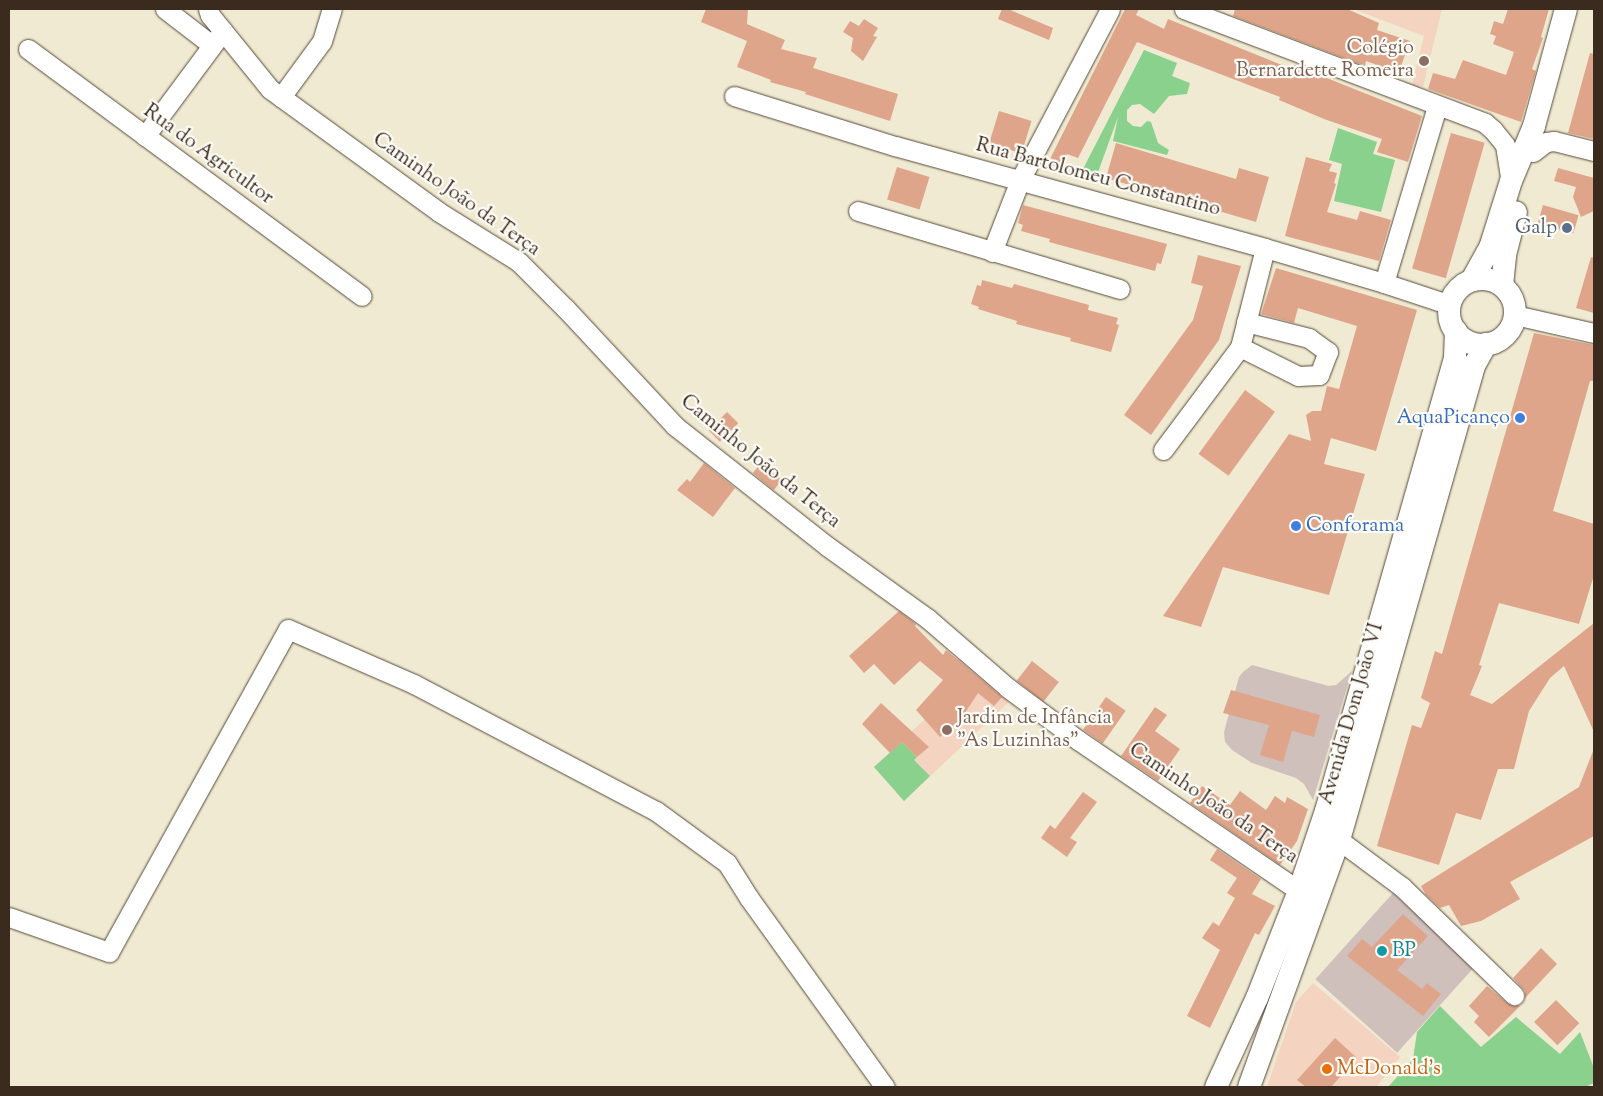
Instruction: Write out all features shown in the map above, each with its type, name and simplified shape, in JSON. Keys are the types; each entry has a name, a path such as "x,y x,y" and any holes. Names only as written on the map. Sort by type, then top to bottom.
{"main road":[{"path":"1472,280 1490,248 1511,181 1534,126 1566,9"},
{"path":"1502,285 1509,237 1533,152 1534,126"},
{"path":"1482,278 1502,285 1510,293 1515,304 1516,315 1507,334 1486,344 1471,343 1456,331 1449,314 1454,294 1472,280 1482,278"},
{"name":"Avenida Dom João VI","path":"1216,1087 1257,998 1299,891 1326,811 1455,359 1456,331"},
{"name":"Avenida Dom João VI","path":"1249,1087 1339,840 1475,364 1486,344"}],"street":[{"path":"145,136 218,38 165,9"},
{"name":"Caminho João da Terça","path":"208,9 218,38 270,89 439,212 519,262 675,426 827,546 926,618 1008,688 1078,740 1299,891"},
{"path":"281,97 322,41 332,9"},
{"path":"992,252 1020,180 1110,9"},
{"path":"1184,9 1485,123 1505,145 1511,181"},
{"name":"Rua do Agricultor","path":"28,49 362,296"},
{"name":"Rua Bartolomeu Constantino","path":"734,96 895,146 1265,248 1384,283 1450,305"},
{"path":"1384,283 1438,106"},
{"path":"1533,152 1546,142 1554,141 1594,151"},
{"path":"858,211 1120,289"},
{"path":"1164,450 1240,347 1265,248"},
{"path":"1516,315 1594,334"},
{"path":"1240,347 1298,376 1319,376 1328,352 1309,338 1246,322"},
{"path":"9,917 109,952 288,629 414,684 656,811 727,863 885,1087"},
{"path":"1339,840 1402,887 1514,996"}],"shaded area":[{"name":"Colégio Bernardette Romeira","path":"1353,9 1442,9 1423,87 1412,85 1424,36"},
{"name":"Jardim de Infância \"As Luzinhas\"","path":"961,655 1014,697 904,801 874,767 956,690 954,665"},
{"path":"1252,665 1329,686 1336,685 1352,671 1313,800 1304,784 1296,778 1252,763 1232,750 1225,742 1224,732 1239,677"},
{"path":"1393,893 1475,967 1397,1053 1315,979"},
{"path":"1313,983 1400,1057 1376,1087 1267,1087 1296,1002"}],"green space":[{"path":"1144,50 1177,63 1172,76 1190,83 1187,94 1169,96 1154,114 1140,104 1132,105 1127,110 1127,121 1133,126 1141,127 1147,121 1151,122 1158,143 1169,150 1167,155 1113,141 1118,117 1097,175 1082,171"},
{"path":"1338,128 1377,142 1373,154 1395,160 1381,212 1334,201 1342,164 1329,160"},
{"path":"902,742 917,757 914,760 930,776 904,801 874,767"},
{"path":"1440,1006 1481,1047 1516,1017 1560,1054 1580,1032 1594,1068 1594,1083 1585,1087 1388,1087 1413,1059 1417,1032"}],"building":[{"path":"706,9 748,9 747,24 785,40 781,49 817,58 813,68 898,94 890,121 805,94 806,92 770,82 771,80 737,67 747,41 701,22"},
{"path":"1002,9 1008,9 1053,28 1049,40 998,19"},
{"path":"1125,9 1139,9 1136,15 1164,29 1168,19 1292,69 1294,65 1422,116 1408,162 1377,152 1382,139 1324,119 1279,100 1280,97 1137,42 1078,158 1067,154 1060,169 1048,163"},
{"path":"1235,9 1347,9 1379,23 1377,30 1410,41 1400,69 1395,67 1394,71 1366,61 1365,65 1357,63 1233,16"},
{"path":"1508,9 1549,9 1541,37 1543,38 1532,69 1536,71 1521,122 1428,89 1433,73 1455,79 1463,60 1506,75 1514,52 1493,44 1496,36 1490,34 1494,21 1503,24"},
{"path":"864,19 878,28 873,36 877,37 863,61 851,51 853,38 843,32 850,21 859,26"},
{"path":"1590,53 1594,54 1594,139 1568,133"},
{"path":"999,111 1032,121 1022,153 989,144"},
{"path":"1451,133 1485,143 1446,278 1412,269"},
{"path":"1116,143 1236,179 1239,168 1269,177 1256,222 1106,178"},
{"path":"1306,157 1332,164 1329,171 1337,173 1334,183 1336,184 1327,212 1357,220 1360,211 1391,220 1379,261 1285,236"},
{"path":"897,167 930,177 920,209 887,200"},
{"path":"1558,168 1594,178 1594,211 1581,217 1573,197 1576,187 1554,181"},
{"path":"1023,205 1167,244 1161,264 1157,263 1155,271 1049,242 1050,239 1021,231 1023,225 1018,223"},
{"path":"1543,205 1579,215 1573,233 1538,223"},
{"path":"1198,255 1241,266 1219,340 1151,435 1124,415 1193,320 1203,286 1191,283"},
{"path":"1591,257 1594,258 1594,313 1576,308"},
{"path":"1276,268 1417,310 1376,451 1331,438 1324,464 1365,474 1329,595 1223,567 1201,627 1163,616 1289,434 1311,441 1306,415 1312,411 1321,411 1327,386 1339,389 1357,326 1298,308 1294,323 1261,314"},
{"path":"982,280 1012,288 1014,284 1089,305 1088,310 1118,318 1116,324 1119,325 1111,352 1070,341 1071,338 1016,324 1017,321 978,309 979,307 971,304 977,285 981,286"},
{"path":"1534,333 1594,345 1594,381 1590,381 1553,511 1594,524 1594,575 1579,624 1499,603 1479,665 1482,666 1470,695 1492,704 1594,623 1594,732 1564,666 1550,678 1529,711 1514,769 1498,769 1481,820 1456,813 1439,865 1377,846 1412,725 1421,728 1430,703 1421,698 1435,651 1442,654"},
{"path":"1245,390 1275,412 1228,476 1199,454"},
{"path":"727,412 738,423 720,442 709,430"},
{"path":"704,463 735,488 713,517 677,490 687,479 690,482"},
{"path":"761,463 782,480 774,490 753,473"},
{"path":"899,611 916,624 915,626 943,655 946,650 1002,697 994,706 978,693 961,719 940,737 916,710 943,680 920,661 894,685 874,664 864,673 849,656"},
{"path":"1032,661 1059,682 1043,702 1017,681"},
{"path":"1231,690 1320,715 1314,737 1292,731 1283,762 1260,755 1269,725 1223,713"},
{"path":"1106,697 1126,711 1103,744 1083,730"},
{"path":"881,703 929,747 917,757 902,742 890,753 862,724"},
{"path":"1155,707 1167,715 1155,731 1180,749 1158,781 1121,756"},
{"path":"1593,751 1594,836 1510,882 1520,899 1481,921 1461,926 1449,905 1440,908 1426,895 1421,886 1579,787"},
{"path":"1202,786 1230,805 1240,791 1266,810 1275,796 1285,803 1287,797 1308,809 1297,841 1280,865 1190,803"},
{"path":"1083,792 1097,802 1070,838 1077,842 1067,857 1041,838 1050,825 1055,829"},
{"path":"1217,849 1261,879 1252,894 1275,906 1259,935 1255,933 1210,1028 1187,1016 1220,950 1202,938 1213,922 1219,926 1235,898 1227,893 1237,878 1210,860"},
{"name":"BP","path":"1403,914 1428,936 1397,970 1422,989 1427,983 1441,994 1423,1016 1347,956 1362,939 1372,947"},
{"path":"1541,948 1557,964 1525,998 1525,991 1513,978"},
{"path":"1487,986 1507,1003 1520,1006 1489,1037 1474,1022 1479,1016 1469,1006"},
{"path":"1556,1000 1579,1023 1557,1045 1534,1022"},
{"name":"McDonald's","path":"1335,1038 1357,1058 1331,1087 1306,1087 1297,1080"}],"place":[{"name":"Colégio Bernardette Romeira","path":"1424,61"},
{"name":"Galp","path":"1567,228"},
{"name":"AquaPicanço","path":"1520,418"},
{"name":"Conforama","path":"1296,526"},
{"name":"Jardim de Infância \"As Luzinhas\"","path":"947,730"},
{"name":"BP","path":"1382,951"},
{"name":"McDonald's","path":"1327,1069"}]}
